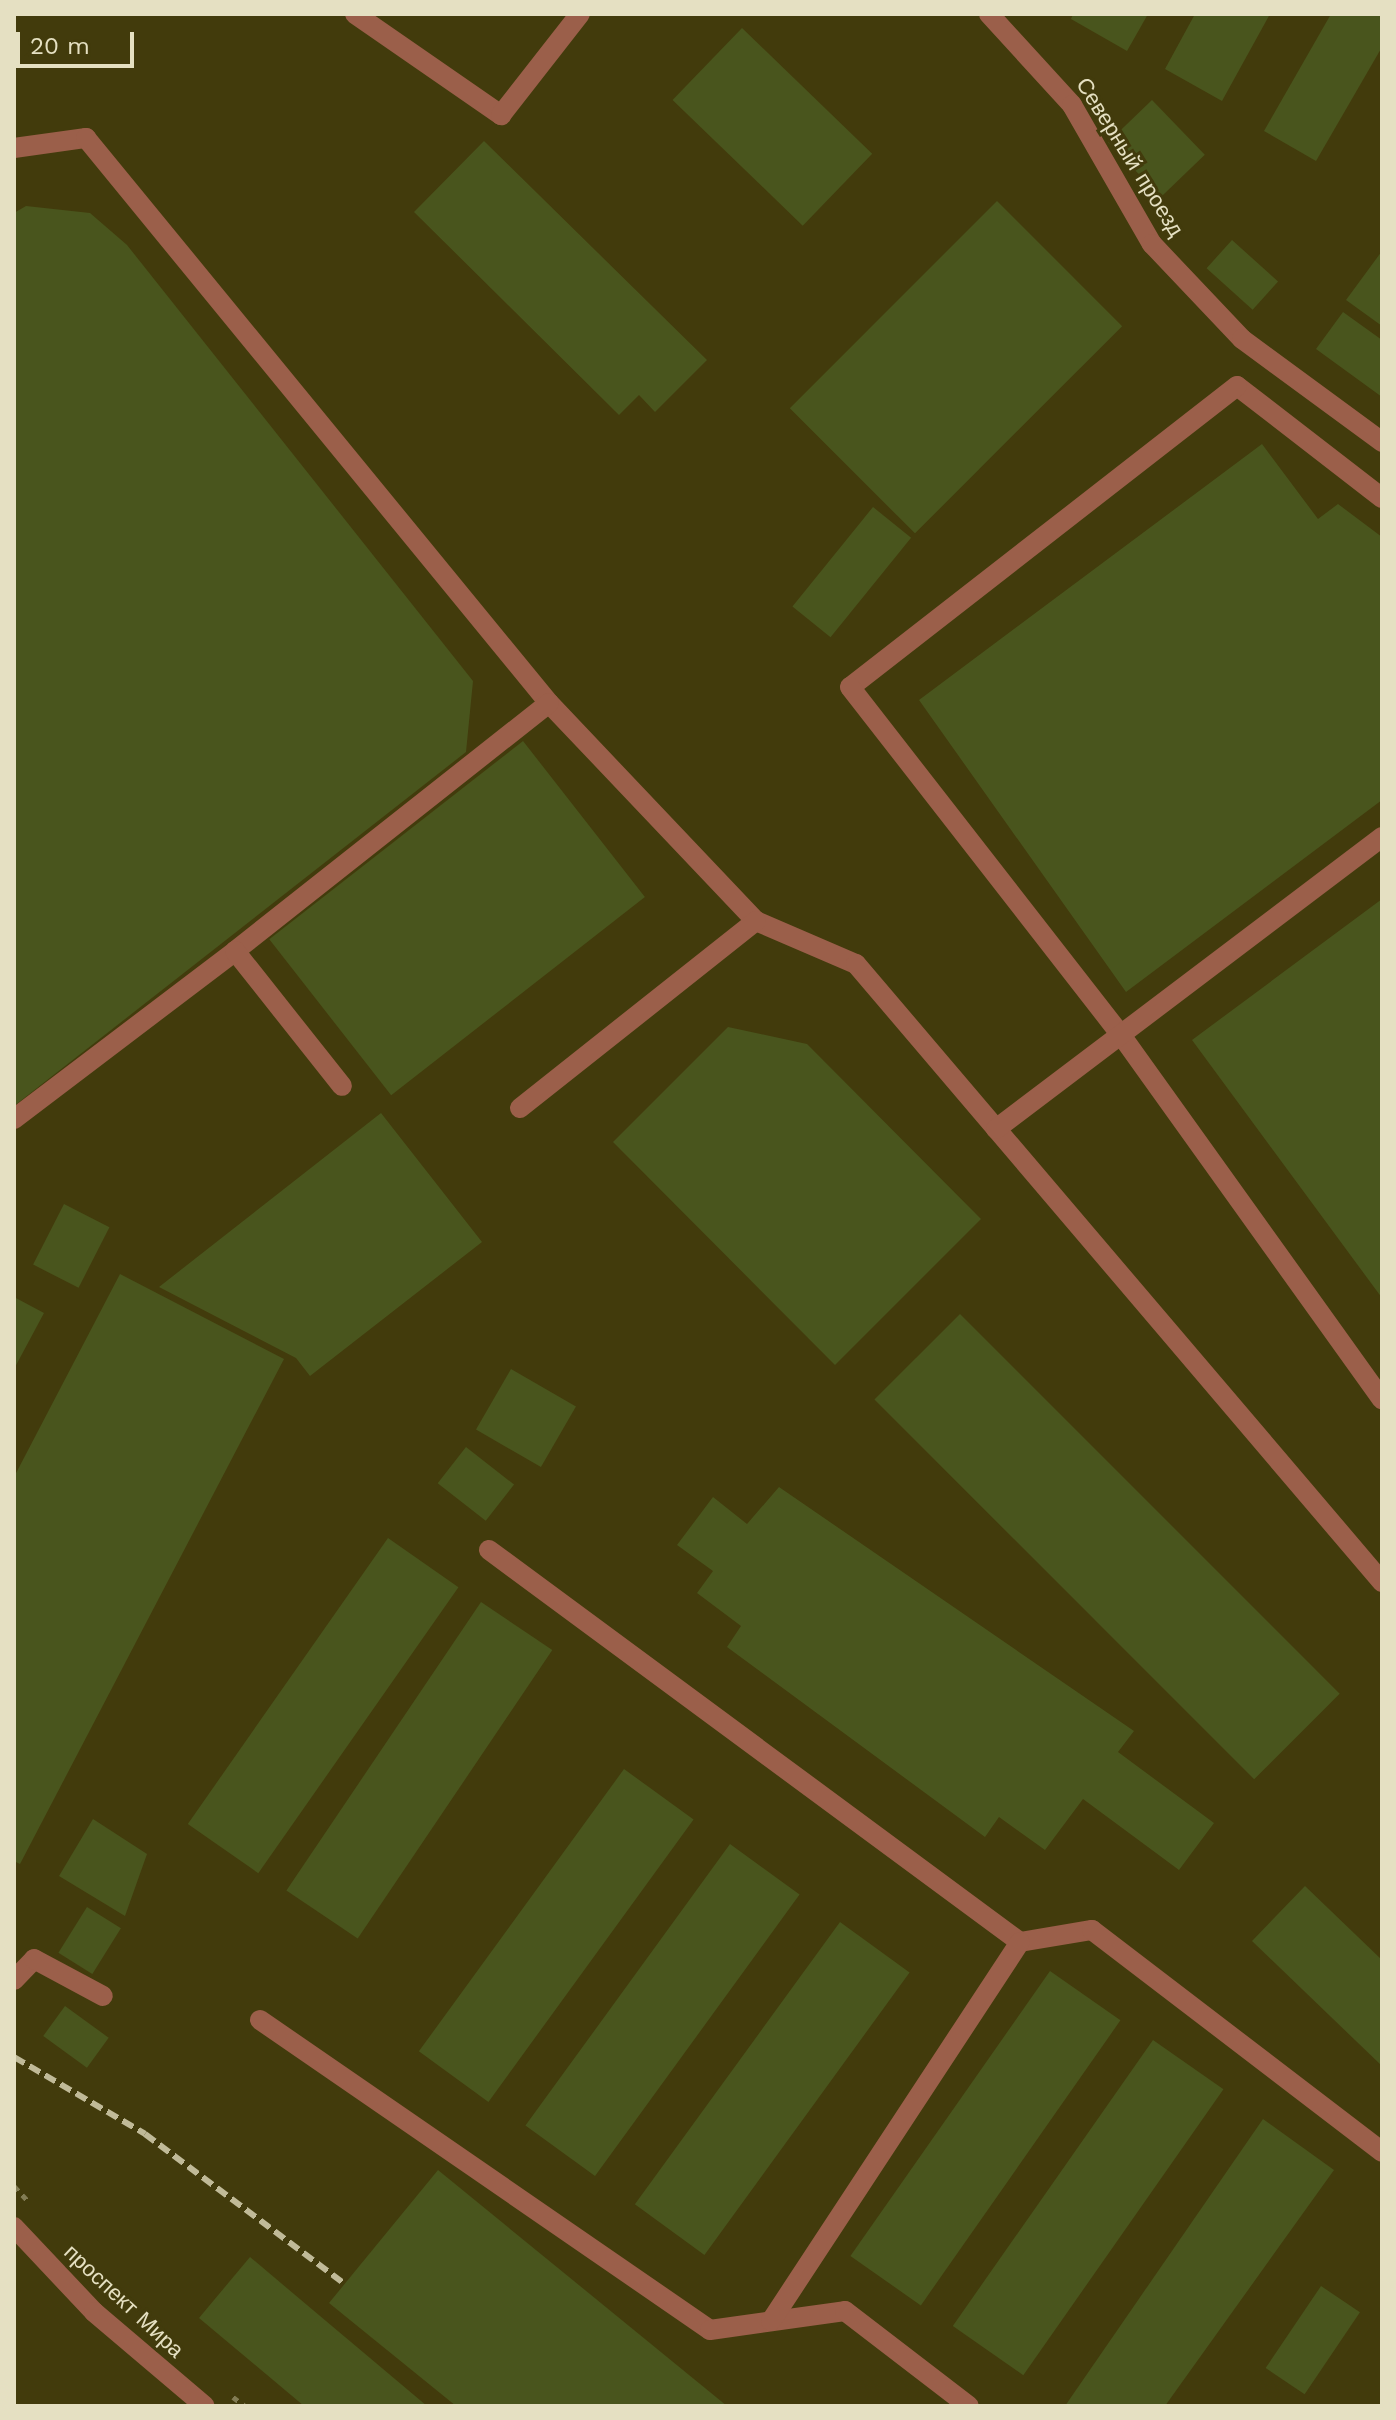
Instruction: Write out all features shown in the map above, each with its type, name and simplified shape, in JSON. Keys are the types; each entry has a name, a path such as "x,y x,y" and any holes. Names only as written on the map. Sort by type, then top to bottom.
{"street":[{"path":"355,14 501,115 580,14"},
{"name":"Северный проезд","path":"989,14 1072,105 1152,244 1242,339 1382,442"},
{"path":"14,148 86,138 549,703 756,921 856,964 1382,1582"},
{"path":"1382,498 1237,386 850,687 1121,1035 1382,1399"},
{"path":"14,1119 235,951 549,703"},
{"path":"996,1129 1382,837"},
{"path":"520,1108 756,921"},
{"path":"235,951 342,1086"},
{"path":"489,1550 1020,1942 1092,1930 1382,2152"},
{"path":"771,2321 1020,1942"},
{"path":"14,1980 34,1959 103,1996"},
{"path":"260,2020 710,2330 845,2311 969,2406"},
{"name":"проспект Мира","path":"14,2227 94,2312 205,2406"}],"building":[{"path":"1073,14 1148,14 1127,51 1071,19"},
{"path":"1195,14 1270,14 1222,101 1165,69"},
{"path":"1331,14 1382,14 1382,47 1316,161 1264,131"},
{"path":"742,28 872,154 803,226 673,100"},
{"path":"1152,100 1205,155 1161,197 1108,142"},
{"path":"484,141 707,360 655,412 639,395 619,415 414,212"},
{"path":"997,201 1122,326 915,533 790,408"},
{"path":"26,206 90,213 127,245 473,681 466,752 14,1106 14,213"},
{"path":"1232,240 1278,281 1253,310 1207,268"},
{"path":"1382,251 1382,326 1346,300"},
{"path":"1343,312 1382,340 1382,397 1316,349"},
{"path":"1262,444 1318,519 1338,504 1382,537 1382,800 1126,992 919,700"},
{"path":"873,507 911,538 831,637 792,606"},
{"path":"523,741 645,897 391,1095 269,939"},
{"path":"1382,899 1382,1298 1192,1040"},
{"path":"728,1027 807,1044 981,1219 835,1365 613,1142"},
{"path":"381,1113 482,1242 310,1376 296,1358 159,1287"},
{"path":"64,1204 109,1227 79,1288 33,1265"},
{"path":"120,1274 284,1359 20,1864 14,1861 14,1477"},
{"path":"14,1297 44,1313 14,1369"},
{"path":"960,1314 1340,1694 1254,1779 874,1400"},
{"path":"511,1369 576,1406 541,1467 476,1430"},
{"path":"466,1447 514,1485 486,1521 438,1483"},
{"path":"779,1487 1134,1731 1118,1752 1214,1823 1179,1870 1083,1799 1045,1850 999,1817 985,1837 727,1647 741,1626 697,1593 713,1571 677,1545 713,1497 747,1524"},
{"path":"388,1538 458,1587 258,1873 188,1824"},
{"path":"481,1602 552,1650 358,1939 286,1891"},
{"path":"624,1769 694,1820 488,2102 419,2051"},
{"path":"93,1819 147,1854 125,1916 59,1876"},
{"path":"730,1844 800,1895 595,2176 525,2126"},
{"path":"1305,1886 1382,1960 1382,2066 1252,1941"},
{"path":"87,1907 121,1928 92,1974 58,1953"},
{"path":"840,1922 910,1973 704,2255 635,2204"},
{"path":"1050,1971 1120,2020 921,2305 850,2256"},
{"path":"65,2006 109,2038 87,2068 43,2036"},
{"path":"1153,2040 1223,2089 1023,2375 953,2326"},
{"path":"1263,2119 1334,2170 1165,2406 1065,2406"},
{"path":"438,2170 727,2406 456,2406 329,2303"},
{"path":"250,2257 427,2406 304,2406 199,2318"},
{"path":"1321,2286 1360,2312 1305,2394 1266,2368"}],"railway":[{"path":"14,2057 145,2134 345,2284"}]}
